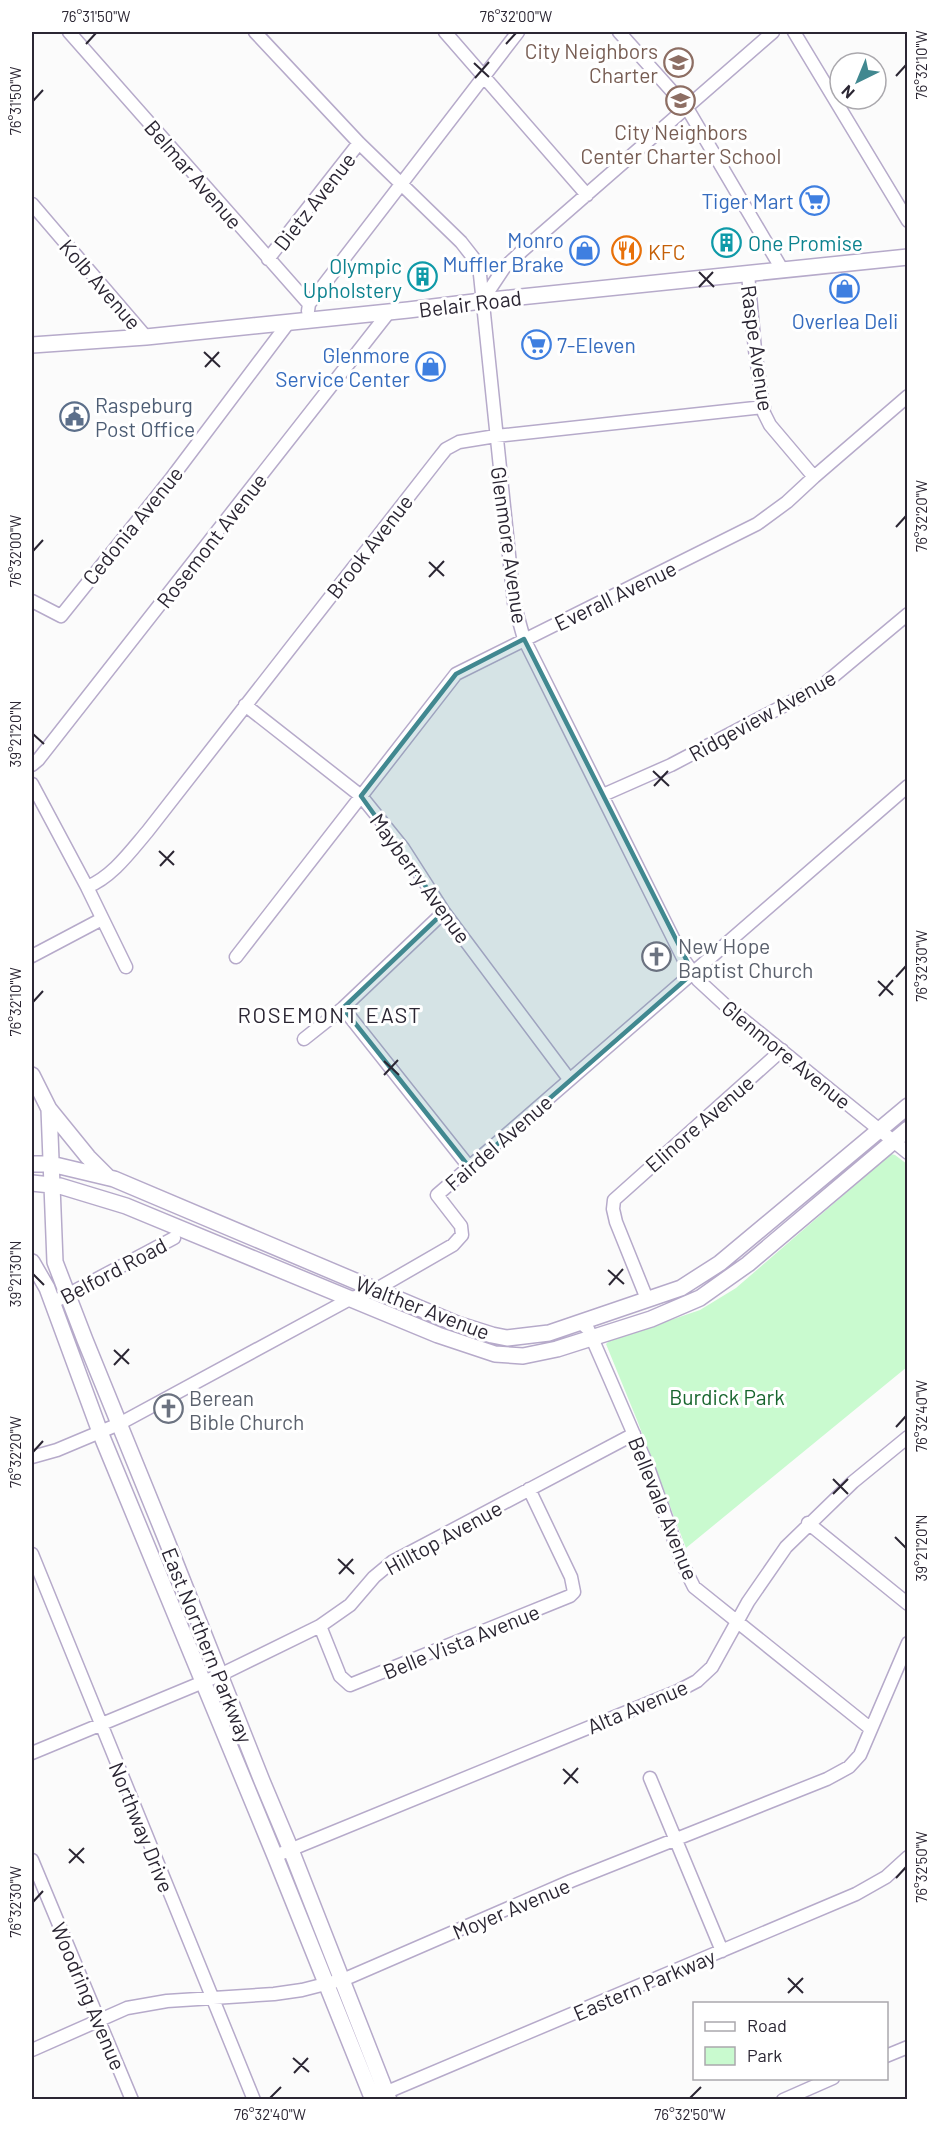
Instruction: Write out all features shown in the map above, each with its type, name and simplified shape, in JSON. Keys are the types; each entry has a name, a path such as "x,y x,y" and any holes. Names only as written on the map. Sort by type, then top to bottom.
{"main road":[{"name":"Belair Road","path":"32,345 147,338 289,322 308,312 389,312 482,300 908,257"},
{"path":"32,1075 49,1109 88,1157 108,1177"},
{"name":"Walther Avenue","path":"32,1164 51,1164 108,1177 457,1324 500,1336 532,1336 581,1323 681,1288 720,1263 908,1106"},
{"name":"East Northern Parkway","path":"49,1109 55,1262 291,1850 334,1982"},
{"name":"Walther Avenue","path":"32,1183 52,1184 126,1206 472,1347 509,1356 538,1355 674,1310 714,1290 908,1130"},
{"name":"East Northern Parkway","path":"32,1262 47,1288 100,1432 275,1856 334,1982 380,2097"},
{"path":"154,1562 172,1556"}],"street":[{"name":"Belmar Avenue","path":"69,32 268,259 308,312"},
{"path":"255,32 359,143 470,252 481,272 491,277 498,276"},
{"path":"445,32 587,195"},
{"path":"308,312 483,75 518,32"},
{"name":"Raspe Avenue","path":"619,32 687,108 783,271"},
{"path":"482,300 498,276 523,250 773,32"},
{"path":"794,32 908,221"},
{"name":"Dietz Avenue","path":"268,259 359,143"},
{"name":"Kolb Avenue","path":"32,204 147,338"},
{"name":"Glenmore Avenue","path":"481,272 514,603 524,639 676,945 693,973 724,1004 908,1153"},
{"name":"Raspe Avenue","path":"748,274 764,413 770,425 814,477"},
{"name":"Rosemont Avenue","path":"32,765 389,312"},
{"name":"Cedonia Avenue","path":"32,601 61,616 170,480 289,322"},
{"name":"Everall Avenue","path":"236,957 456,674 757,524 788,502 908,396"},
{"name":"Brook Avenue","path":"87,887 100,881 140,840 446,449 459,442 496,435 764,407"},
{"name":"Ridgeview Avenue","path":"603,795 671,765 823,686 908,614"},
{"name":"Mayberry Avenue","path":"245,705 361,796 403,848 444,912 569,1079"},
{"path":"32,784 87,887 126,967"},
{"name":"Fairdel Avenue","path":"32,1457 119,1424 350,1299 375,1290 453,1245 462,1235 461,1226 437,1195 908,786"},
{"path":"304,1040 343,1008 444,912"},
{"path":"32,956 102,919"},
{"path":"343,1008 470,1168"},
{"name":"Elinore Avenue","path":"647,1299 616,1222 613,1202 782,1050"},
{"name":"Belford Road","path":"52,1303 174,1238"},
{"name":"Bellevale Avenue","path":"581,1323 588,1329 634,1434 686,1573 694,1587 871,1729"},
{"name":"Hilltop Avenue","path":"32,1753 219,1675 320,1626 350,1605 374,1577 392,1562 634,1434"},
{"name":"Alta Avenue","path":"275,1856 689,1686 712,1667 764,1576 786,1547 808,1523 853,1482 908,1437"},
{"name":"Belle Vista Avenue","path":"320,1626 340,1676 347,1684 354,1685 570,1596 574,1592 574,1584 564,1558 529,1489"},
{"path":"808,1523 908,1604"},
{"name":"Northway Drive","path":"32,1554 254,2100"},
{"name":"Moyer Avenue","path":"32,2050 127,2008 153,2003 274,1994 334,1982 571,1881 806,1788 849,1767 860,1755 908,1643"},
{"path":"650,1778 722,1951"},
{"name":"Eastern Parkway","path":"380,2097 856,1894 886,1876 908,1857"},
{"name":"Woodring Avenue","path":"32,1860 132,2100"},
{"path":"888,2055 908,2047"},
{"path":"783,2100 831,2080"}],"highlighted area":[{"path":"524,639 693,973 470,1168 343,1008 444,912 361,796 456,674"}],"green space":[{"name":"Burdick Park","path":"891,1154 907,1164 907,1367 686,1548 606,1344 609,1341 700,1310 736,1288"}],"place":[{"name":"City Neighbors Charter","path":"679,62"},
{"name":"City Neighbors Center Charter School","path":"681,100"},
{"name":"Tiger Mart","path":"815,200"},
{"name":"One Promise","path":"727,242"},
{"name":"Monro Muffler Brake","path":"585,251"},
{"name":"KFC","path":"627,251"},
{"name":"Olympic Upholstery","path":"423,277"},
{"name":"Overlea Deli","path":"845,289"},
{"name":"7-Eleven","path":"536,344"},
{"name":"Glenmore Service Center","path":"431,366"},
{"name":"Raspeburg Post Office","path":"74,416"},
{"name":"New Hope Baptist Church","path":"657,957"},
{"name":"Berean Bible Church","path":"168,1409"}],"district":[{"name":"ROSEMONT EAST","path":"330,1014"}]}
